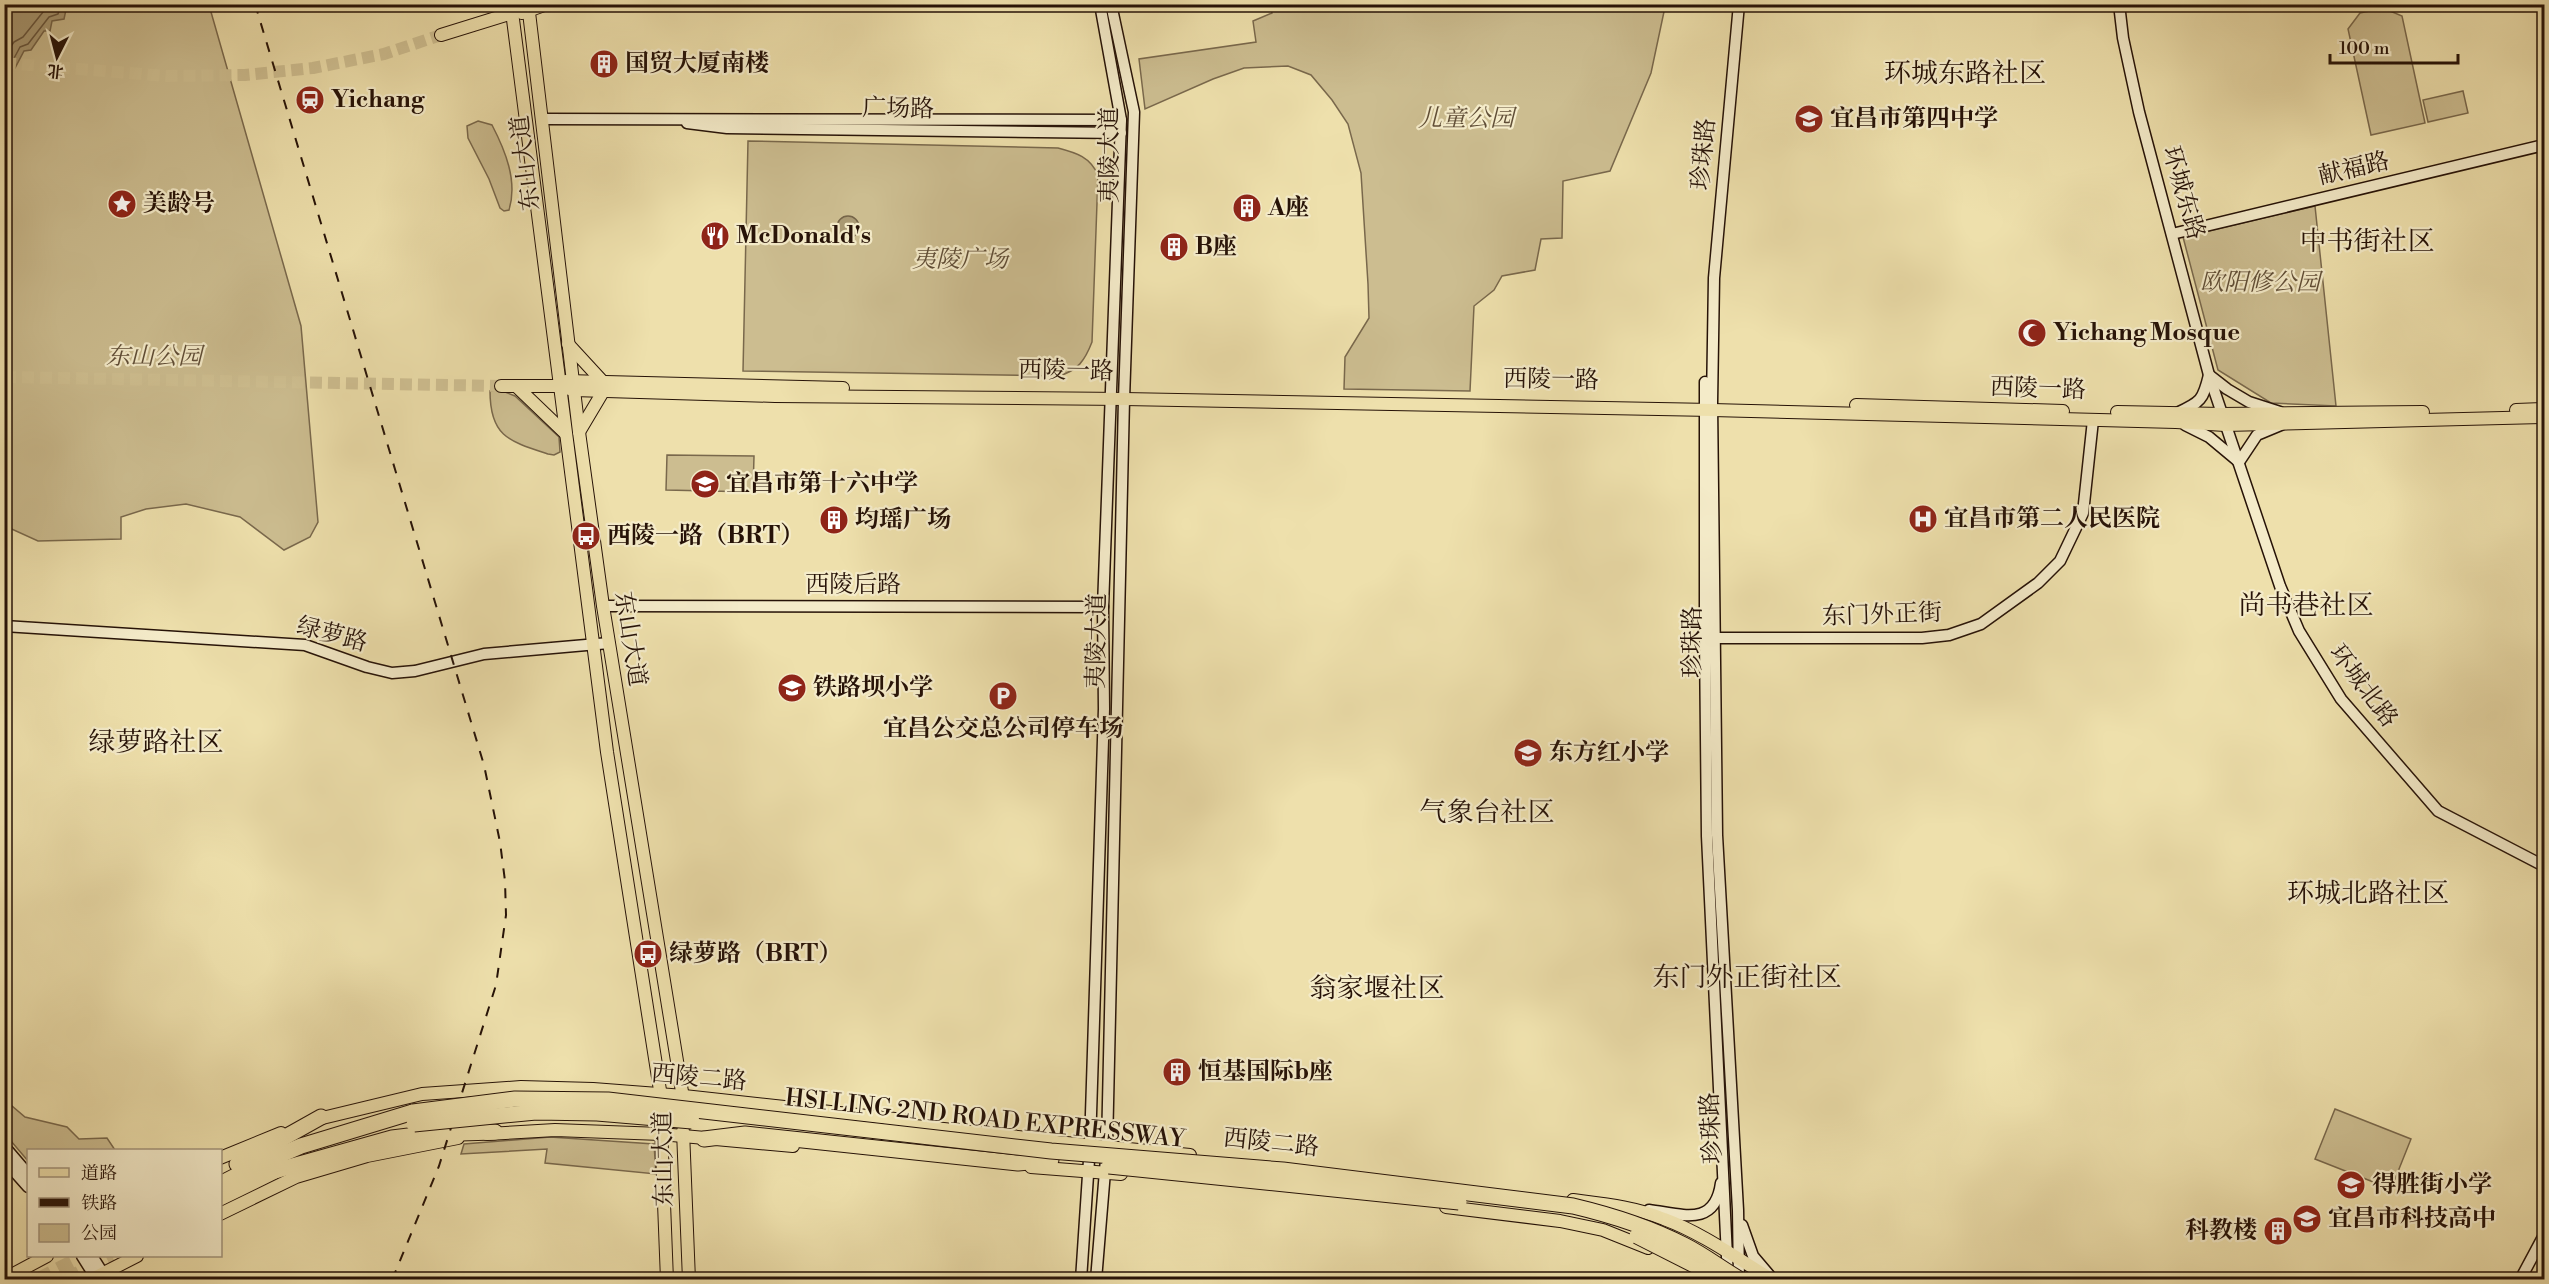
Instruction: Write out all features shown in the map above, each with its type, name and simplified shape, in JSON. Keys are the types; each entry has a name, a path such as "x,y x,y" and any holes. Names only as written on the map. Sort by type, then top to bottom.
{"highway":[{"name":"HSI LING 2ND ROAD EXPRESSWAY","path":"222,1183 301,1146 414,1118 515,1099 686,1103 1051,1151 1294,1172 1573,1206 1630,1221 1665,1236 1685,1245 1740,1280"},
{"path":"686,1103 1052,1142"},
{"name":"HSI LING 2ND ROAD EXPRESSWAY","path":"222,1197 271,1172 345,1142 414,1118 536,1112 597,1113 1336,1187 1551,1212 1598,1221 1626,1231 1723,1280"},
{"path":"222,1172 321,1117"},
{"path":"271,1172 392,1138 425,1134 495,1132"},
{"path":"704,1139 745,1134 780,1136 1018,1163 1051,1160"},
{"path":"1697,1266 1714,1280"}],"main road":[{"path":"441,35 512,9 547,4"},
{"name":"夷陵大道","path":"1081,1280 1090,1145 1104,709 1103,607 1121,133 1121,120 1100,4"},
{"name":"夷陵大道","path":"1096,1280 1107,1147 1124,396 1134,112 1111,4"},
{"name":"珍珠路","path":"1732,4 1708,278 1707,836 1723,1150 1733,1256 1740,1280"},
{"name":"珍珠路","path":"1728,1280 1738,1210 1717,835 1709,406 1714,278 1739,4"},
{"name":"环城东路","path":"2119,4 2123,38 2139,112 2223,420"},
{"name":"东山大道","path":"527,7 573,386 603,606 686,1103 683,1137 689,1280"},
{"name":"东山大道","path":"512,9 607,752 662,1096 661,1134 667,1280"},
{"name":"广场路","path":"542,119 1121,120"},
{"name":"广场路","path":"675,121 720,128 1121,133"},
{"name":"献福路","path":"2172,234 2544,145"},
{"path":"568,344 604,386 579,432"},
{"path":"2210,375 2227,389 2249,402 2285,419 2257,435 2239,462 2222,447 2176,417 2199,403 2210,375"},
{"name":"西陵一路","path":"501,386 1424,400 2176,417 2223,420 2544,417"},
{"path":"516,386 565,433"},
{"name":"西陵一路","path":"1709,406 2093,420 2176,417"},
{"name":"西陵一路","path":"2285,419 2544,409"},
{"name":"东门外正街","path":"1715,638 1922,638 1949,635 1981,624 2038,583 2060,561 2083,513 2093,420"},
{"name":"环城北路","path":"2223,420 2280,586 2298,631 2341,699 2438,811 2544,866"},
{"name":"西陵后路","path":"603,606 1103,607"},
{"name":"绿萝路","path":"4,626 305,645 367,667 392,673 415,671 484,654 609,643"},
{"name":"西陵二路","path":"222,1157 321,1117 422,1094 521,1087 593,1089 662,1096 686,1103 976,1128 1052,1142 1293,1166 1619,1206 1664,1218 1772,1279"},
{"name":"西陵二路","path":"222,1213 306,1174 367,1156 495,1132 555,1130 661,1134 1292,1188 1560,1221 1603,1230 1672,1258 1714,1280"},
{"path":"4,1146 27,1173"},
{"path":"1619,1206 1684,1215 1703,1214 1714,1205 1720,1191 1723,1150"},
{"path":"4,1160 27,1187"},
{"path":"1738,1210 1745,1238 1753,1256 1772,1279"},
{"path":"2520,1280 2544,1235"},
{"path":"4,1279 45,1257"},
{"path":"83,1257 98,1277"},
{"path":"93,1257 98,1277"},
{"path":"98,1277 135,1257"}],"green space":[{"name":"儿童公园","path":"1653,4 1654,7 1665,7 1651,73 1610,171 1563,181 1562,238 1541,239 1535,270 1502,276 1494,290 1474,306 1470,391 1344,389 1345,357 1369,318 1361,173 1348,124 1311,75 1288,66 1244,68 1145,109 1139,59 1256,42 1253,21 1272,13 1270,5"},
{"name":"东山公园","path":"4,5 209,5 301,326 318,522 310,537 284,550 240,517 186,504 146,509 121,517 121,539 38,541 5,526"},
{"path":"2383,8 2402,16 2425,123 2371,135 2348,29 2360,13"},
{"path":"2463,91 2468,113 2428,122 2423,100"},
{"path":"478,121 492,125 509,166 512,188 509,210 504,211 500,208 489,179 468,138 467,126"},
{"name":"夷陵广场","path":"748,141 1058,148 1087,160 1098,175 1092,342 1087,354 1076,368 1058,376 743,371"},
{"name":"欧阳修公园","path":"2315,206 2336,406 2271,403 2218,370 2183,237"},
{"path":"500,390 515,396 559,437 560,452 554,455 548,454 522,445 504,434 493,418 491,406 490,391"},
{"path":"667,455 754,456 753,492 666,490"},
{"path":"5,1100 25,1117 67,1127 79,1139 107,1138 114,1149 27,1149 27,1160 5,1134"},
{"path":"2335,1109 2411,1139 2391,1189 2315,1159"},
{"path":"550,1137 654,1144 656,1174 545,1163 547,1149 461,1154 464,1144"}],"water":[{"path":"5,4 67,5 64,19 52,21 50,31 44,31 31,50 24,51 15,68 5,70"},
{"path":"848,216 856,219 859,227 856,235 848,238 840,235 837,227 840,219"}],"tunnel":[{"path":"4,63 167,76 245,75 313,68 384,54 441,35"},
{"path":"4,377 501,386"},
{"path":"38,1280 83,1257"},
{"path":"66,1280 110,1257"}],"railway":[{"path":"255,4 484,765 500,842 505,881 506,915 496,985 439,1166 392,1280"}],"place":[{"name":"国贸大厦南楼","path":"604,64"},
{"name":"Yichang","path":"310,100"},
{"name":"宜昌市第四中学","path":"1809,119"},
{"name":"美龄号","path":"122,204"},
{"name":"A座","path":"1247,208"},
{"name":"McDonald's","path":"715,236"},
{"name":"B座","path":"1174,247"},
{"name":"Yichang Mosque","path":"2032,333"},
{"name":"宜昌市第十六中学","path":"705,484"},
{"name":"宜昌市第二人民医院","path":"1923,519"},
{"name":"均瑶广场","path":"834,520"},
{"name":"西陵一路（BRT）","path":"586,536"},
{"name":"铁路坝小学","path":"792,688"},
{"name":"宜昌公交总公司停车场","path":"1003,696"},
{"name":"东方红小学","path":"1528,753"},
{"name":"绿萝路（BRT）","path":"648,954"},
{"name":"恒基国际b座","path":"1177,1072"},
{"name":"得胜街小学","path":"2351,1185"},
{"name":"宜昌市科技高中","path":"2307,1219"},
{"name":"科教楼","path":"2278,1231"}],"district":[{"name":"环城东路社区","path":"1965,74"},
{"name":"中书街社区","path":"2367,242"},
{"name":"尚书巷社区","path":"2306,606"},
{"name":"绿萝路社区","path":"156,743"},
{"name":"气象台社区","path":"1487,813"},
{"name":"环城北路社区","path":"2368,894"},
{"name":"东门外正街社区","path":"1747,978"},
{"name":"翁家堰社区","path":"1377,989"}]}
